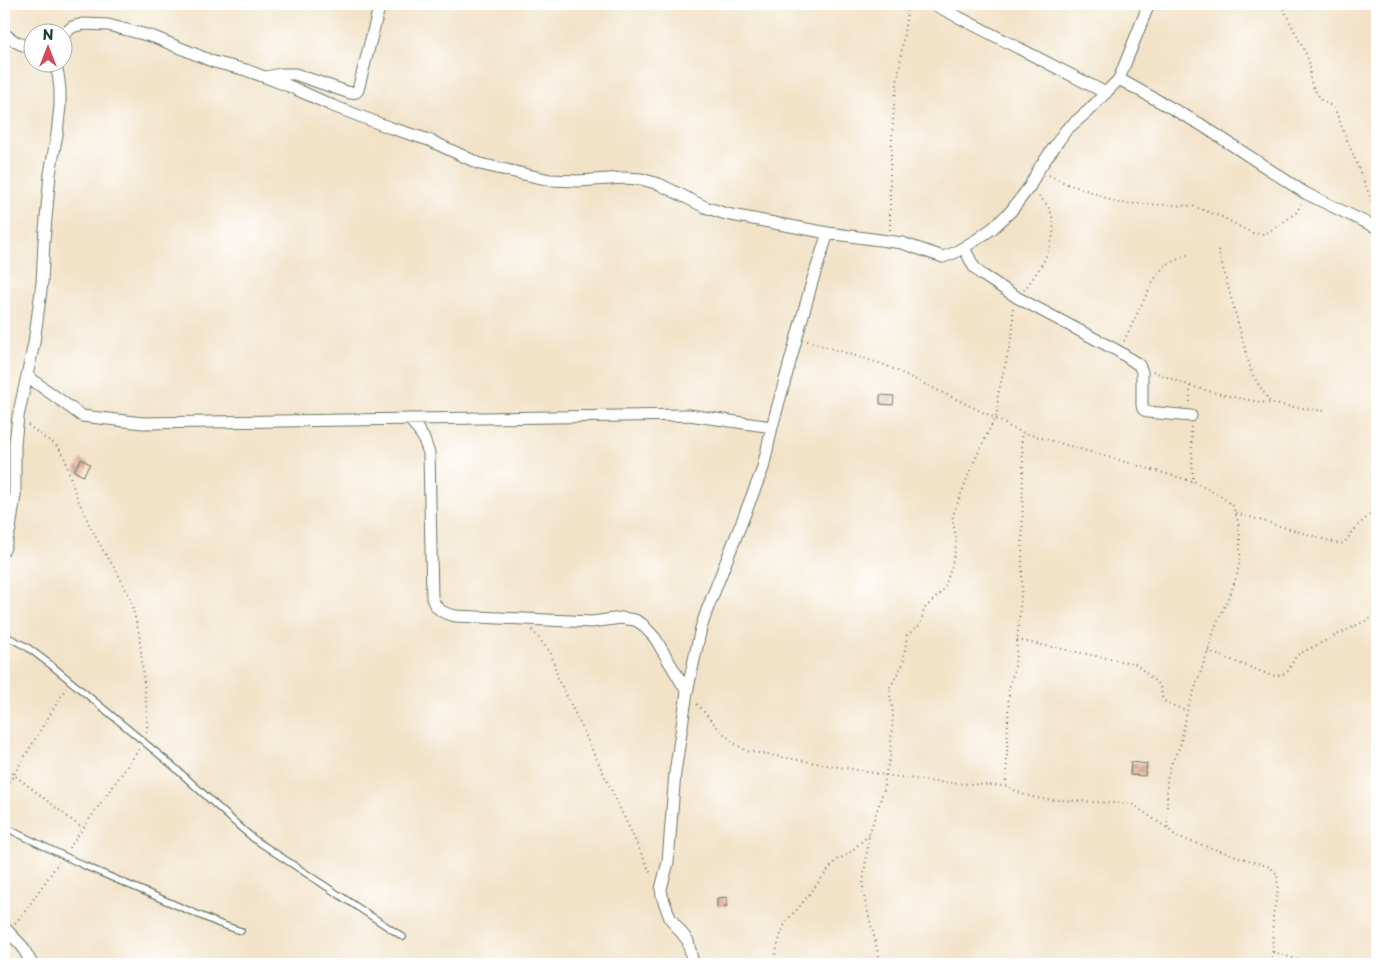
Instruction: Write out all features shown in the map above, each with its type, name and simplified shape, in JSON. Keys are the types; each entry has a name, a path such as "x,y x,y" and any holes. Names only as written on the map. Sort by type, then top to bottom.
{"street":[{"path":"265,77 295,74 350,93 356,92 380,4"},
{"path":"933,4 1106,93"},
{"path":"72,27 80,24 108,25 154,37 214,62 246,70 289,86 333,106 429,140 480,164 550,180 641,179 659,184 705,207 726,214 828,233 902,243 943,256 964,248 993,228 1012,211 1066,130 1119,79 1149,4"},
{"path":"4,34 22,45"},
{"path":"4,550 10,529 15,496 18,417 34,343 42,283 50,174 60,106 57,72"},
{"path":"1119,79 1200,124 1306,193 1377,228"},
{"path":"693,964 688,942 670,918 661,889 668,862 676,758 687,692 701,628 710,601 763,468 772,427 812,282 828,233"},
{"path":"964,248 976,270 1015,297 1118,351 1139,365 1142,372 1143,409 1148,412 1191,416"},
{"path":"27,376 82,416 143,423 689,416 772,427"},
{"path":"410,419 424,437 429,453 432,598 433,604 439,610 456,616 592,622 621,618 635,620 642,624 655,638 687,692"},
{"path":"6,929 22,946 32,964"}],"lane":[{"path":"4,635 38,654 145,743 247,833 403,937"},
{"path":"4,827 64,856 220,924 241,931"}],"path":[{"path":"890,241 890,171 894,106 908,4"},
{"path":"1281,4 1307,56 1310,65 1311,82 1322,102 1332,106 1335,110 1375,209"},
{"path":"1038,170 1117,204 1193,206 1222,217 1252,233 1264,234 1298,212 1306,193"},
{"path":"880,962 863,892 863,877 869,835 884,789 885,775 890,758 893,713 889,689 903,664 907,636 922,622 924,609 942,593 945,587 956,546 953,515 972,466 997,414 998,395 1013,331 1015,297 1044,263 1054,230 1050,210 1030,186"},
{"path":"1218,250 1252,374 1271,404"},
{"path":"1118,351 1152,283 1160,271 1166,265 1189,254"},
{"path":"797,337 885,365 1021,432 1195,482 1212,490 1233,506 1240,536 1240,559 1237,575 1230,595 1218,618 1187,711 1180,746 1172,762 1167,779 1168,829"},
{"path":"1139,365 1190,386 1243,400 1325,411"},
{"path":"1190,386 1193,476 1195,482"},
{"path":"6,929 23,914 82,828 145,743 147,713 139,633 130,598 90,526 75,493 61,451 55,444 18,417"},
{"path":"1006,786 1009,689 1015,666 1022,584 1021,432"},
{"path":"1236,513 1340,544 1344,543 1358,525 1377,509"},
{"path":"1208,651 1270,675 1283,674 1288,671 1296,656 1300,653 1377,615"},
{"path":"522,619 551,653 559,682 653,878"},
{"path":"1017,640 1136,664 1158,684 1166,703 1187,711"},
{"path":"4,791 70,681"},
{"path":"687,692 727,737 747,751 936,782 1006,786 1022,794 1041,798 1132,804 1177,837 1270,868 1277,874 1278,889 1273,916 1272,964"},
{"path":"4,767 82,828"},
{"path":"772,964 783,927 790,915 796,911 836,860 847,855 869,835"},
{"path":"1273,952 1311,964"}],"building":[{"path":"880,395 894,396 893,405 880,404"},
{"path":"81,459 90,464 83,476 74,471"},
{"path":"1131,762 1147,764 1145,776 1130,775"},
{"path":"727,897 727,906 717,907 717,898"}]}
